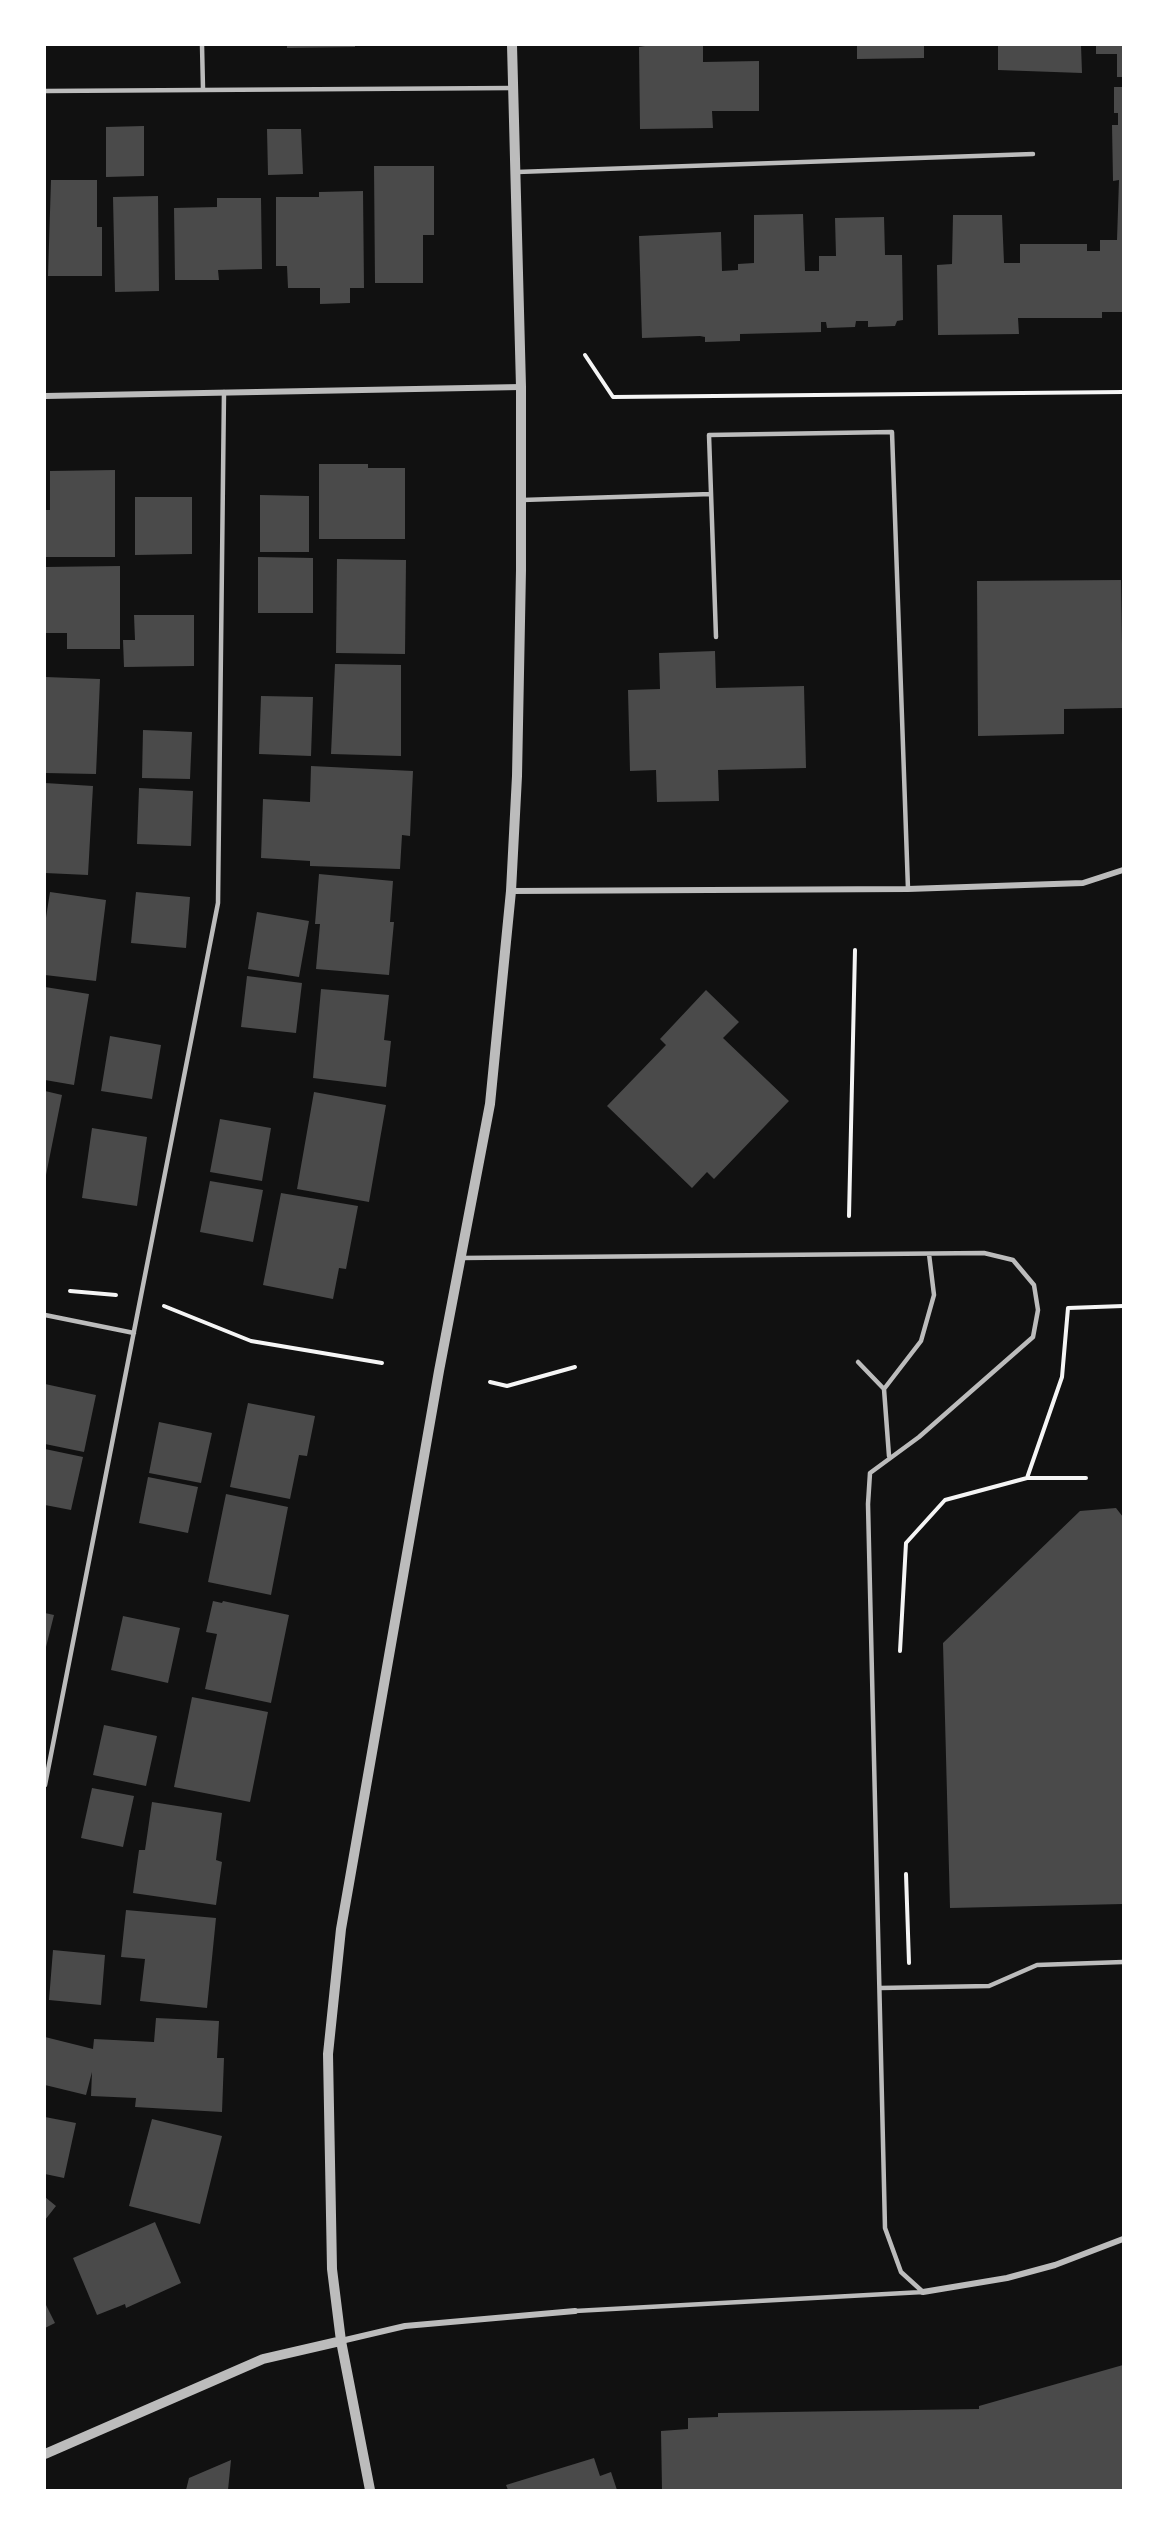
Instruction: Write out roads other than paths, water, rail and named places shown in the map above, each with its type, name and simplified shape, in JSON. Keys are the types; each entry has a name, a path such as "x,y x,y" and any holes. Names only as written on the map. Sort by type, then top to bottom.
{"street":[{"path":"370,2490 341,2341 332,2269 328,2054 341,1929 490,1104 511,891 518,765 521,500 521,387 513,172 512,45"},
{"path":"45,396 521,387"},
{"path":"511,891 908,889 1083,883 1123,870"},
{"path":"923,2292 1007,2278 1055,2265 1123,2239"},
{"path":"45,2454 263,2360 405,2326 575,2311"}],"lane":[{"path":"202,45 203,89"},
{"path":"45,91 512,88"},
{"path":"513,172 1033,154"},
{"path":"45,1785 218,903 224,393"},
{"path":"716,637 709,435 892,432 908,889"},
{"path":"521,500 711,494"},
{"path":"461,1258 984,1253 1013,1260 1034,1285 1038,1310 1033,1336 919,1437 870,1473 868,1504 885,2228 901,2272 923,2292"},
{"path":"884,1389 921,1341 934,1295 929,1254"},
{"path":"45,1315 134,1333"},
{"path":"858,1362 884,1389 889,1457"},
{"path":"880,1988 989,1986 1037,1965 1123,1962"},
{"path":"575,2311 923,2292"}]}
